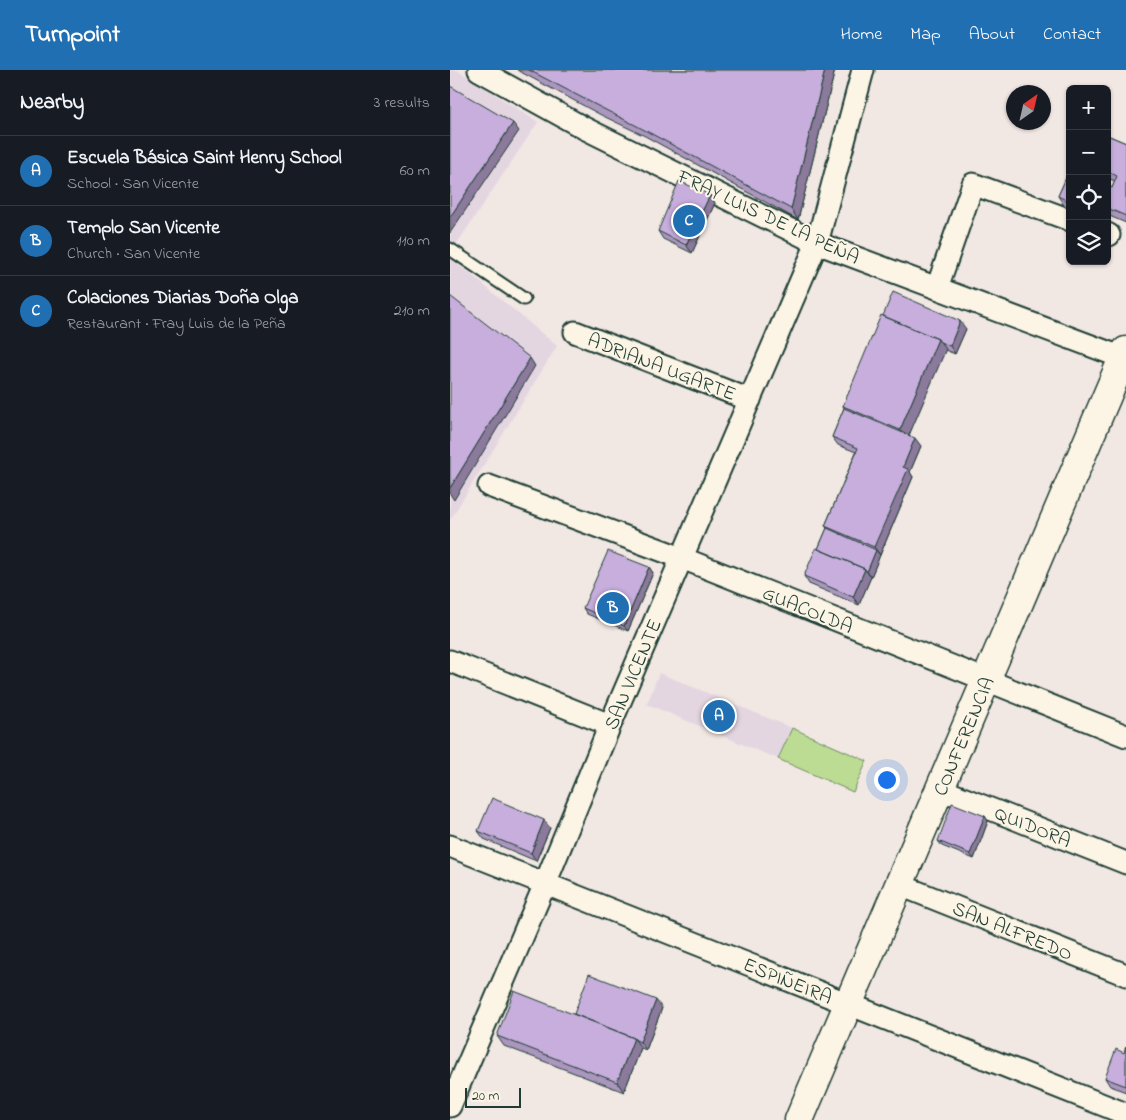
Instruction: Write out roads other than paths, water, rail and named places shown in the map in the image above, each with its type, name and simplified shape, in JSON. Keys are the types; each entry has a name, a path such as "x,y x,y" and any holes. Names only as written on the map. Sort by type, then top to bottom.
{"street":[{"name":"FRAY LUIS DE LA PEÑA","path":"479,70 584,128 817,243 1125,356"},
{"name":"SAN VICENTE","path":"450,1106 610,724 817,243 863,70"},
{"path":"937,288 973,184 1066,219"},
{"name":"ADRIANA UGARTE","path":"575,332 750,400"},
{"name":"CONFERENCIA","path":"799,1120 1125,356"},
{"name":"GUACOLDA","path":"489,486 682,558 1126,736"},
{"path":"450,661 610,724"},
{"name":"QUIDORA","path":"940,789 1126,863"},
{"name":"ESPIÑEIRA","path":"450,846 1126,1114"},
{"name":"SAN ALFREDO","path":"900,884 1126,975"}],"lane":[{"path":"450,249 524,299"}],"place":[{"name":"Colaciones Diarias Doña Olga","path":"689,221"},
{"name":"Templo San Vicente","path":"613,608"},
{"name":"Escuela Básica Saint Henry School","path":"719,716"}]}
